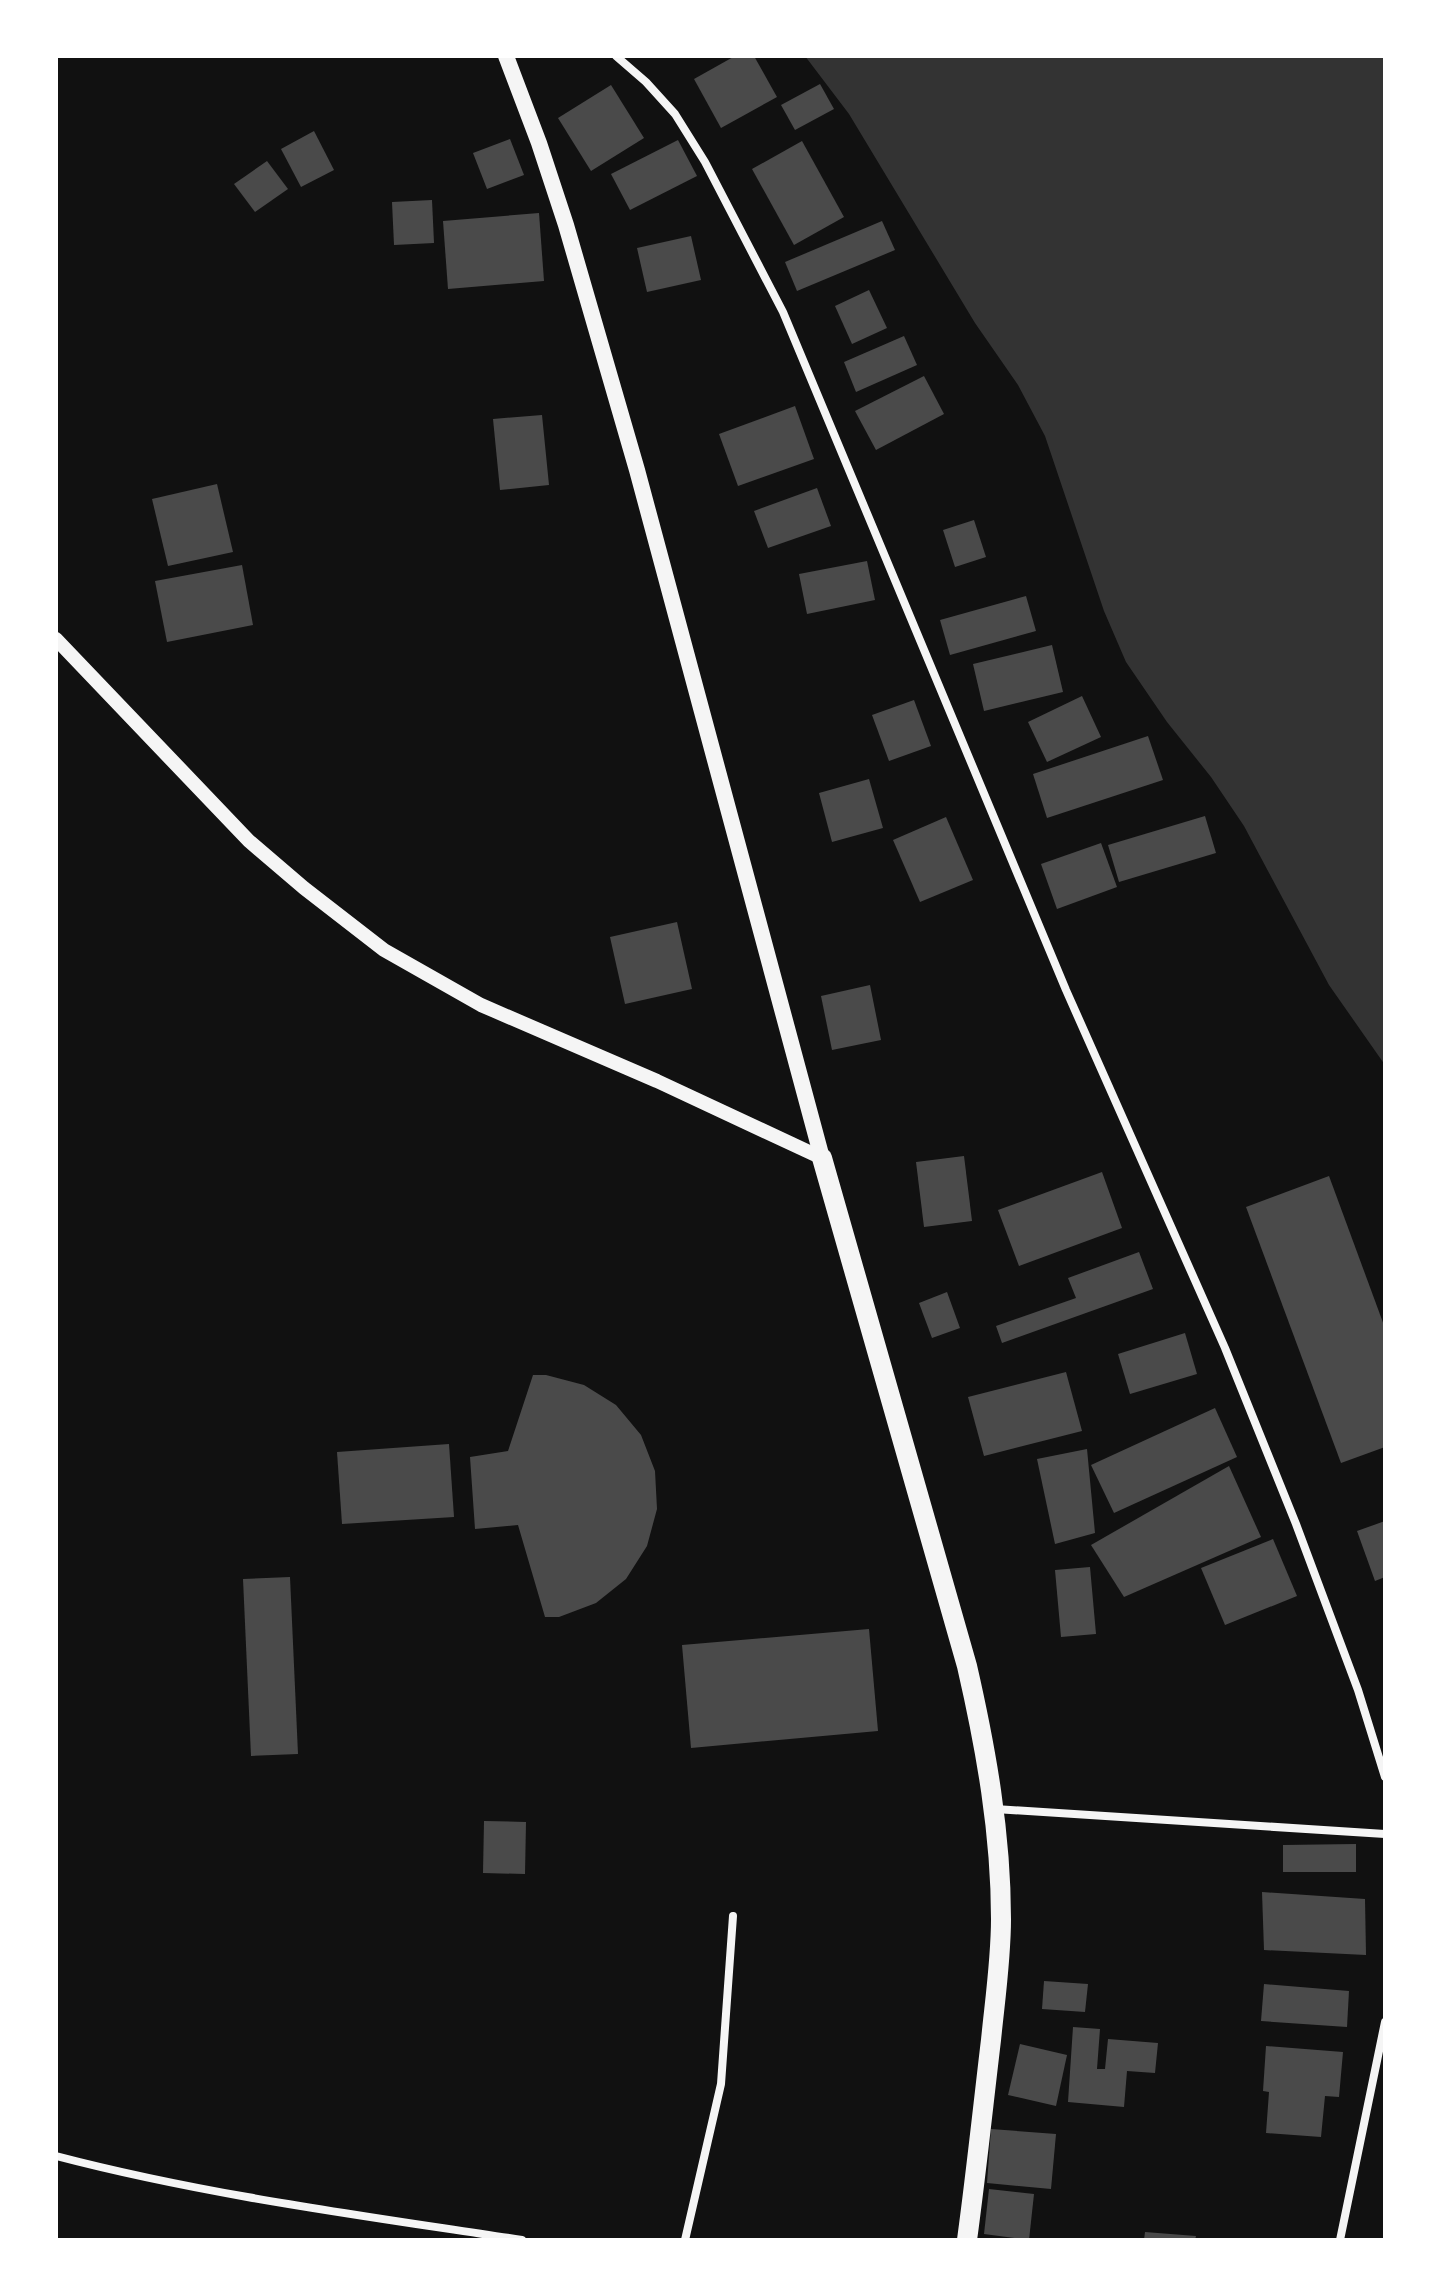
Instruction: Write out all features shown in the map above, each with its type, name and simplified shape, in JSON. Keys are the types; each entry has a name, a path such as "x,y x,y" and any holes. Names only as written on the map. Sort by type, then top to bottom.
{"main road":[{"path":"506,56 566,225 633,454 822,1158 967,1666 984,1740 999,1862 1001,1921 967,2240"}],"street":[{"path":"616,56 646,82 675,114 705,162 783,312 1066,990 1231,1363 1358,1690 1385,1777"},
{"path":"56,639 249,841 384,950 481,1005 657,1081 822,1158"},
{"path":"994,1809 1385,1834"},
{"path":"685,2240 721,2084 733,1916"},
{"path":"1340,2240 1385,2022"},
{"path":"56,2156 145,2178 522,2240"}],"shaded area":[{"path":"805,56 1385,56 1385,1065 1329,985 1244,826 1126,662 1104,611 1045,436 1018,385 975,323 849,114"}],"building":[{"path":"735,56 754,56 777,97 721,128 694,79"},
{"path":"820,84 834,109 795,130 781,105"},
{"path":"611,85 644,138 591,171 558,118"},
{"path":"314,131 334,170 301,187 281,149"},
{"path":"510,139 524,175 487,189 473,153"},
{"path":"678,140 697,176 630,210 611,174"},
{"path":"802,141 844,217 794,245 752,169"},
{"path":"267,161 288,189 255,212 234,184"},
{"path":"432,200 434,243 394,245 392,202"},
{"path":"539,213 544,281 448,289 443,221"},
{"path":"882,221 895,250 797,291 785,262"},
{"path":"691,236 701,280 647,292 637,248"},
{"path":"869,290 887,328 852,344 835,306"},
{"path":"904,336 917,365 856,392 844,362"},
{"path":"924,376 944,414 876,450 855,411"},
{"path":"795,406 814,459 738,486 719,434"},
{"path":"542,415 549,485 500,490 493,419"},
{"path":"217,484 233,552 168,566 152,499"},
{"path":"817,488 831,526 768,548 754,511"},
{"path":"974,520 986,557 955,567 943,530"},
{"path":"867,561 875,600 807,614 799,574"},
{"path":"242,565 253,625 167,642 155,581"},
{"path":"1026,596 1036,631 950,655 940,620"},
{"path":"1052,645 1063,692 984,711 973,664"},
{"path":"1082,696 1101,737 1047,762 1028,722"},
{"path":"914,700 931,746 889,761 872,715"},
{"path":"1148,736 1163,780 1047,818 1033,774"},
{"path":"869,779 883,828 832,842 819,793"},
{"path":"1205,816 1216,853 1119,882 1108,845"},
{"path":"946,817 973,880 920,902 893,840"},
{"path":"1101,843 1117,887 1057,909 1041,864"},
{"path":"677,922 692,989 625,1004 610,937"},
{"path":"870,985 881,1040 832,1050 821,996"},
{"path":"964,1156 972,1221 924,1227 916,1162"},
{"path":"1102,1172 1122,1228 1019,1266 998,1210"},
{"path":"1329,1176 1385,1328 1385,1447 1341,1463 1246,1207"},
{"path":"1139,1252 1153,1289 1002,1343 996,1326 1076,1298 1068,1278"},
{"path":"947,1292 960,1328 932,1338 919,1303"},
{"path":"1185,1333 1197,1374 1130,1394 1118,1354"},
{"path":"1066,1372 1082,1431 984,1456 968,1397"},
{"path":"533,1375 546,1375 584,1385 616,1405 641,1435 655,1471 657,1509 647,1546 626,1579 596,1603 559,1617 545,1617 518,1525 475,1529 470,1457 508,1451"},
{"path":"1215,1408 1237,1457 1114,1513 1091,1465"},
{"path":"449,1444 454,1517 342,1524 337,1452"},
{"path":"1087,1449 1095,1533 1055,1544 1037,1459"},
{"path":"1229,1466 1261,1537 1124,1597 1091,1545"},
{"path":"1385,1521 1385,1577 1375,1581 1357,1531"},
{"path":"1273,1539 1297,1596 1225,1625 1201,1568"},
{"path":"1090,1567 1096,1634 1061,1637 1055,1570"},
{"path":"290,1577 298,1754 251,1756 243,1579"},
{"path":"869,1629 878,1731 691,1748 682,1645"},
{"path":"484,1821 526,1822 525,1874 483,1873"},
{"path":"1356,1844 1356,1872 1283,1872 1283,1845"},
{"path":"1262,1892 1365,1899 1366,1955 1264,1950"},
{"path":"1044,1981 1088,1984 1085,2012 1042,2009"},
{"path":"1264,1984 1349,1991 1347,2027 1261,2021"},
{"path":"1073,2027 1100,2029 1097,2069 1105,2069 1108,2039 1158,2043 1155,2073 1127,2071 1124,2107 1068,2102"},
{"path":"1020,2044 1067,2055 1056,2106 1008,2095"},
{"path":"1266,2046 1343,2052 1339,2097 1325,2096 1321,2137 1266,2133 1269,2092 1263,2091"},
{"path":"991,2129 1056,2134 1051,2189 987,2183"},
{"path":"989,2189 1034,2194 1029,2240 984,2234"},
{"path":"1145,2232 1196,2236 1195,2240 1144,2240"}]}
